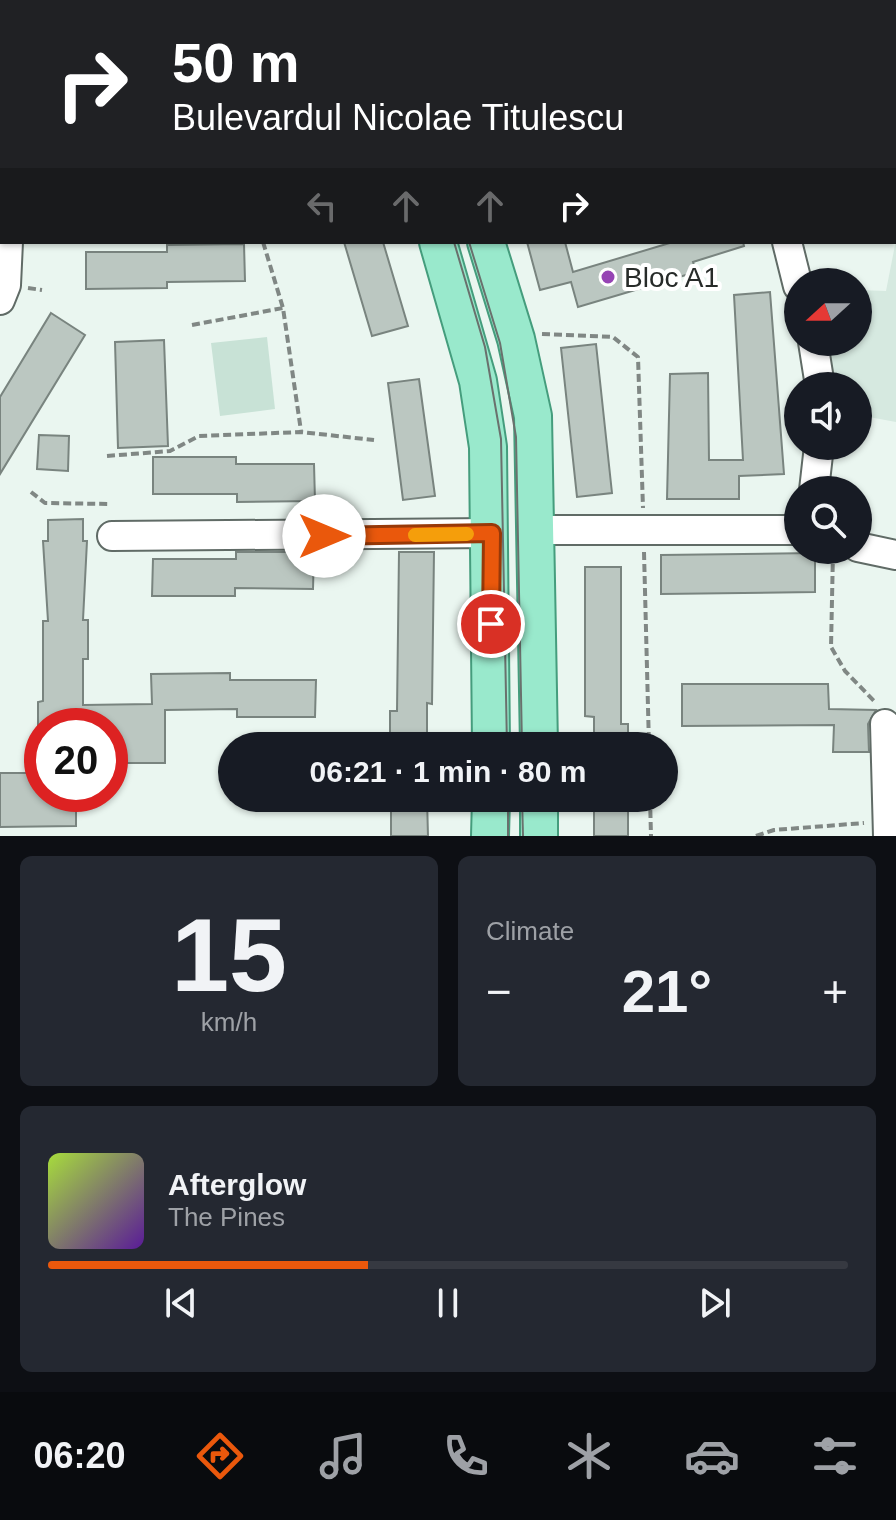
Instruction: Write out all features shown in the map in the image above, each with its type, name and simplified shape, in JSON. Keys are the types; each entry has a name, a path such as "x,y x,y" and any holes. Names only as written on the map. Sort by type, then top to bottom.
{"main road":[{"path":"439,244 478,381 488,447 492,533 491,732"},
{"path":"487,244 516,339 533,416 539,732"},
{"path":"490,836 491,812"},
{"path":"539,812 539,836"}],"street":[{"path":"0,300 6,285 8,244"},
{"path":"788,244 794,268"},
{"path":"537,530 784,530"},
{"path":"112,536 492,533"},
{"path":"872,550 896,555"},
{"path":"885,724 887,829"}],"path":[{"path":"264,244 283,308 301,432"},
{"path":"192,325 283,308"},
{"path":"542,334 613,337 638,357 649,732"},
{"path":"107,456 170,451 199,436 301,432 374,440"},
{"path":"31,492 45,503 110,504"},
{"path":"833,564 831,647 845,671 877,704 885,724"},
{"path":"650,812 651,836"},
{"path":"756,836 774,830 887,829"}],"shaded area":[{"path":"896,244 896,422 872,418 872,372 832,372 829,356 872,356 872,290 886,291"},
{"path":"267,337 275,409 220,416 211,343"}],"building":[{"path":"244,244 245,281 167,282 167,288 86,289 86,252 167,252 167,245"},
{"path":"345,244 384,244 408,326 372,336"},
{"name":"Bloc A1","path":"528,244 566,244 573,272 666,244 744,246 693,262 696,272 578,307 571,282 540,290"},
{"path":"770,292 784,474 739,476 739,499 667,499 670,374 708,373 709,460 743,460 734,295"},
{"path":"51,313 85,335 0,474 0,397"},
{"path":"164,340 168,446 118,448 115,342"},
{"path":"596,344 612,493 577,497 561,348"},
{"path":"419,379 435,496 403,500 388,383"},
{"path":"39,435 69,436 68,471 37,469"},
{"path":"153,457 236,457 236,464 314,464 315,501 237,502 237,494 153,494"},
{"path":"83,519 83,541 87,541 83,620 88,620 88,659 83,659 83,705 152,704 151,674 230,673 230,680 316,680 315,717 237,717 237,709 165,710 165,763 128,763 128,708 38,708 38,702 43,701 43,621 48,621 43,541 48,541 48,520"},
{"path":"236,552 314,552 313,589 235,588 235,596 152,596 153,559 236,559"},
{"path":"399,552 434,552 432,704 427,703 427,732 390,732 390,711 397,711"},
{"path":"784,553 784,564 815,564 815,592 661,594 661,555"},
{"path":"585,567 621,567 621,724 628,724 628,732 594,732 594,717 585,716"},
{"path":"682,684 828,684 829,709 876,710 868,724 869,752 833,752 834,725 682,726"},
{"path":"0,773 24,773 24,812 76,812 76,826 0,827"},
{"path":"391,812 427,812 428,836 391,836"},
{"path":"594,812 628,812 628,836 594,836"}],"tram line":[{"path":"455,244 485,347 501,439 507,732"},
{"path":"470,244 500,343 516,437 522,732"},
{"path":"508,812 508,836"},
{"path":"522,812 523,836"}],"slow traffic":[{"path":"415,535 467,534"}],"place":[{"name":"Bloc A1","path":"608,277"}],"route":[{"path":"324,536 492,533 491,624"}]}
